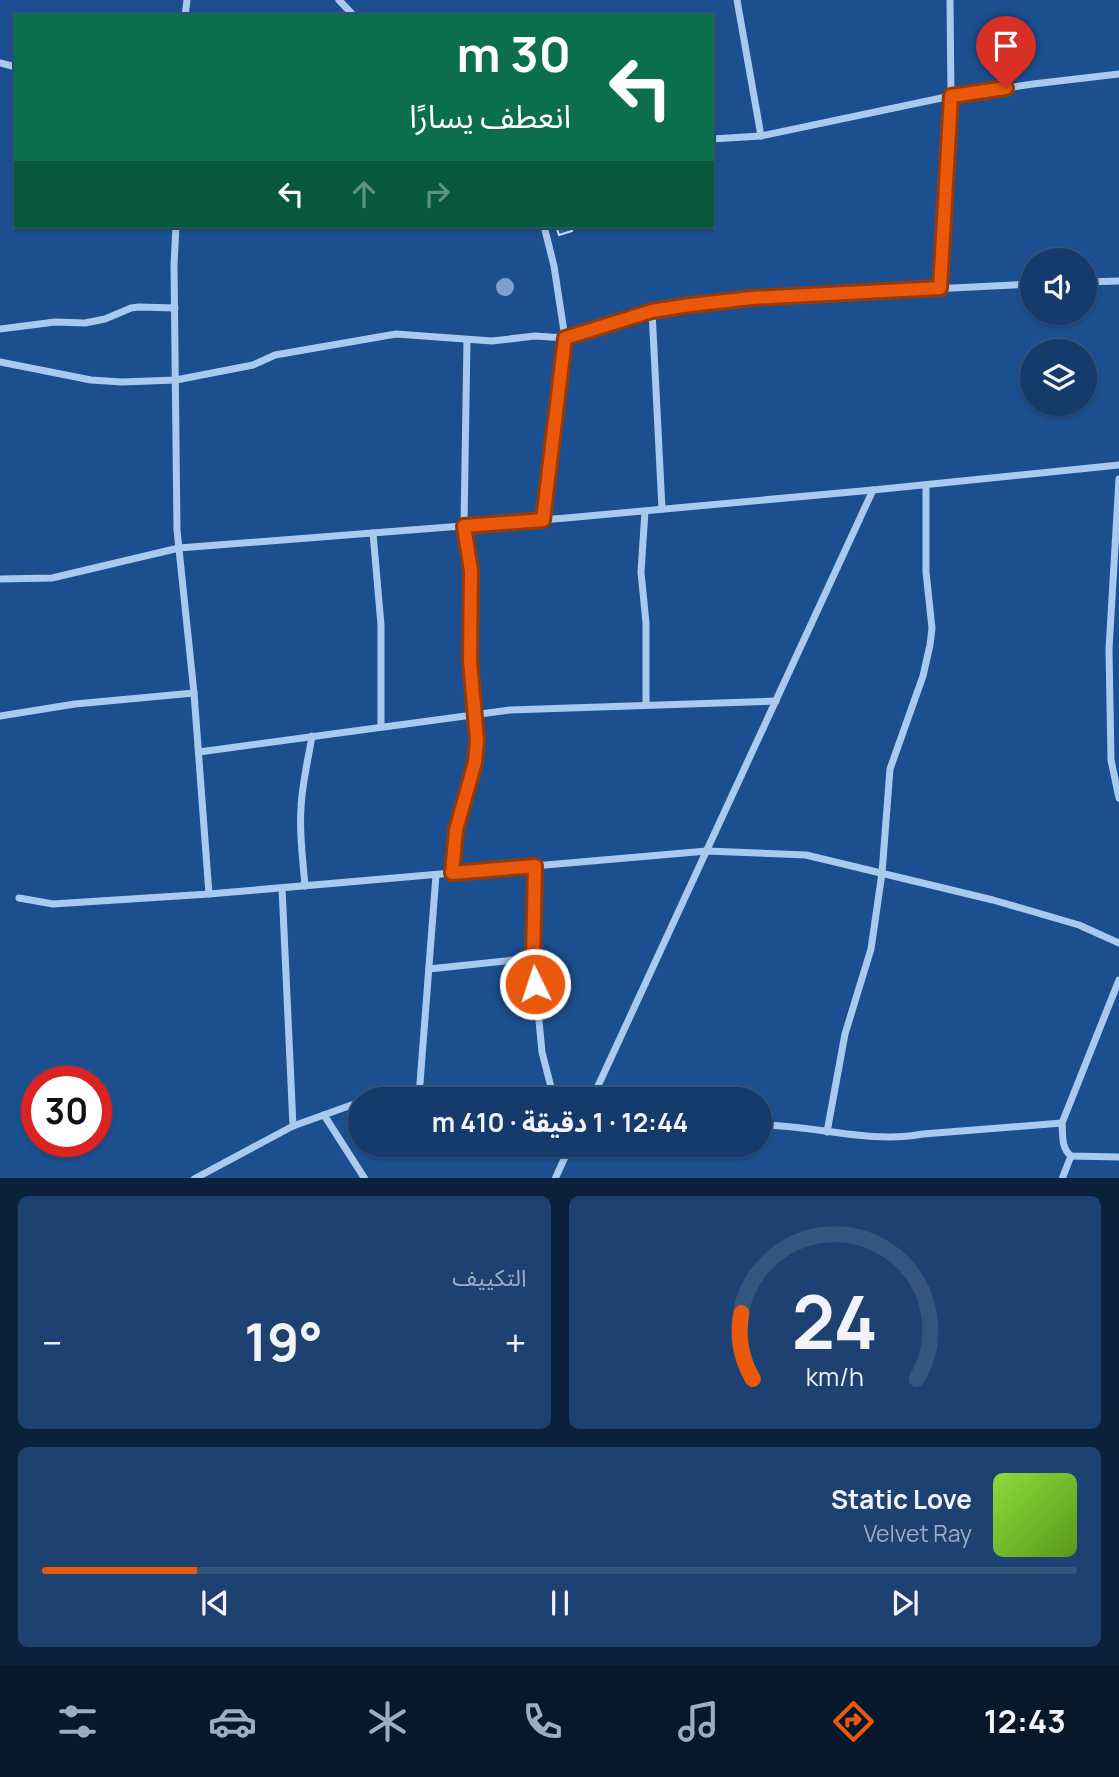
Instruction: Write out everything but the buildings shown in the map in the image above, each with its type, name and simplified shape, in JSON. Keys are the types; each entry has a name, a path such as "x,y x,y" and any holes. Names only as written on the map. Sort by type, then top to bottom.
{"street":[{"path":"339,0 352,14"},
{"path":"737,0 761,136"},
{"path":"940,288 951,96 950,0"},
{"path":"714,139 761,136 951,96 1119,74"},
{"path":"176,228 177,530 194,692 209,894"},
{"path":"543,520 565,338 554,266 544,228"},
{"path":"1097,282 1119,281"},
{"path":"0,362 91,380 176,380 253,365 275,355 396,334 492,341 535,336 565,338 652,311 752,298 1020,285"},
{"path":"0,329 55,322 85,323 139,307 175,308"},
{"path":"652,311 662,509"},
{"path":"452,873 456,830 477,751 469,635 471,571 464,526 467,340"},
{"path":"0,579 52,578 179,548 543,520 1119,466"},
{"path":"1119,479 1109,649 1111,760 1119,798"},
{"path":"827,1132 845,1034 871,949 882,873 890,769 923,676 932,628 926,572 926,485"},
{"path":"598,1087 873,490"},
{"path":"645,511 641,572 646,622 646,705"},
{"path":"373,533 381,625 381,727"},
{"path":"1110,676 1119,675"},
{"path":"0,716 75,704 194,692"},
{"path":"199,752 510,710 776,701"},
{"path":"305,886 300,831 302,789 312,736"},
{"path":"19,898 53,904 209,894 707,851 806,855 993,900 1079,925 1119,943"},
{"path":"535,866 533,958 541,1040 551,1087"},
{"path":"420,1087 436,875"},
{"path":"282,888 292,1126"},
{"path":"429,969 533,958"},
{"path":"1119,980 1062,1123 1064,1148 1071,1156 1119,1156"},
{"path":"194,1178 292,1126 348,1106"},
{"path":"324,1115 365,1178"},
{"path":"772,1126 903,1138 923,1133 1062,1123"},
{"path":"1062,1178 1071,1156"},
{"path":"555,1178 565,1157"}],"route":[{"path":"535,984 535,866 452,873 456,830 477,751 469,635 472,587 464,526 543,520 565,338 652,311 690,305 752,298 940,288 951,96 1006,88"}]}
